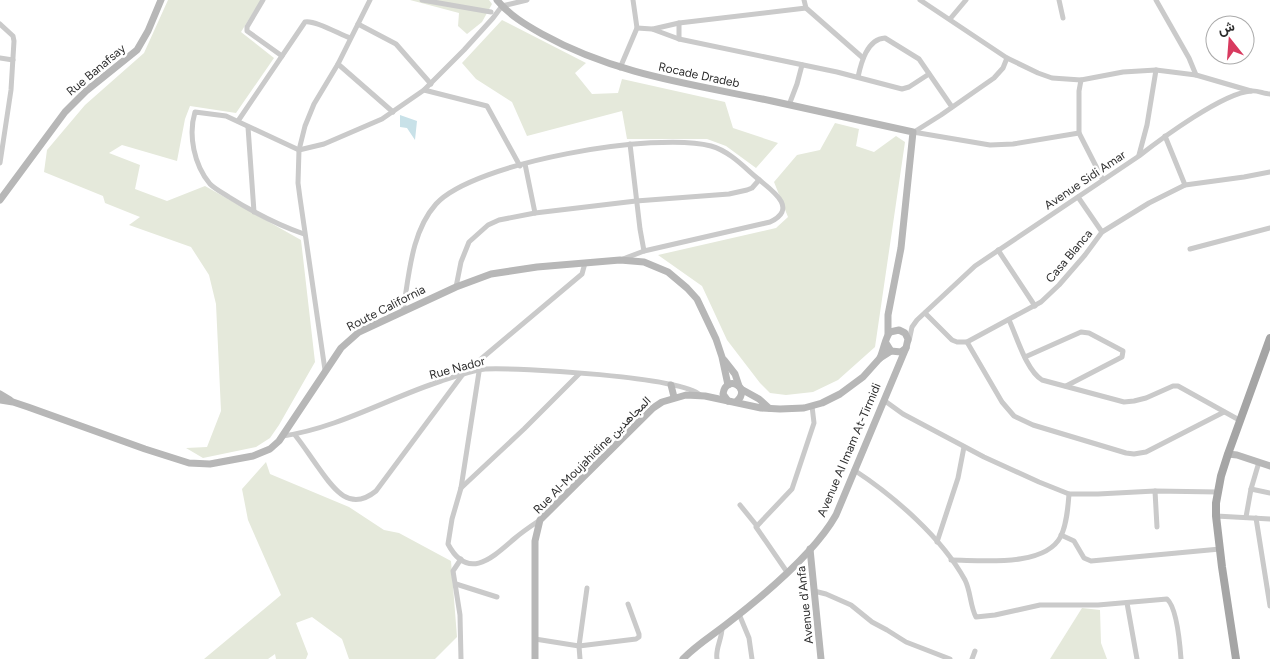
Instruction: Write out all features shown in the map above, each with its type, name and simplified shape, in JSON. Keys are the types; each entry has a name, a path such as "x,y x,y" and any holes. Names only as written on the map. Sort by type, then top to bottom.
{"main road":[{"path":"1236,659 1216,516 1218,492 1228,454 1270,338"}],"street":[{"name":"Rue Banafsay","path":"1,197 66,112 86,91 137,50 148,31 161,0"},
{"path":"263,0 247,27 247,31 282,56"},
{"path":"325,370 304,234 298,183 299,150 305,126 314,104 338,64 370,0"},
{"path":"422,0 491,12"},
{"name":"Rocade Dradeb","path":"497,0 530,28 554,41 620,68 683,84 913,132 990,145 1013,144 1079,133"},
{"path":"304,234 254,212 210,183 199,166 194,149 192,125 195,112 219,114 299,150 316,147 372,124 393,112 431,84 502,6 527,0"},
{"path":"620,68 636,28 633,0"},
{"path":"804,0 806,8 863,58"},
{"path":"920,0 1007,58 1047,76 1063,80 1081,80 1122,72 1156,70 1196,75 1251,91"},
{"path":"950,19 966,0"},
{"path":"1059,0 1063,18"},
{"path":"1156,0 1189,58 1196,75"},
{"path":"636,28 652,29 679,23 806,8"},
{"path":"238,121 300,28 308,21 350,38"},
{"path":"679,23 679,39"},
{"path":"0,24 14,36 11,90 3,121 0,163"},
{"path":"358,24 396,44 431,84"},
{"path":"652,29 679,39 858,77 904,89 929,74"},
{"path":"858,77 863,58 876,41 884,38 917,57 952,107"},
{"path":"0,58 13,60"},
{"path":"769,408 759,399 734,384 726,387 723,394 728,401 753,406 769,408 795,409 812,406 822,403 845,390 863,377 880,358 888,334 888,322 901,248 913,132 998,75 1007,58"},
{"path":"338,64 393,112"},
{"path":"789,105 802,65"},
{"path":"1139,156 1147,125 1156,70"},
{"path":"1081,80 1079,91 1079,133 1103,180"},
{"path":"424,90 487,106 522,165 535,213"},
{"name":"Avenue Sidi Amar","path":"925,313 968,271 1139,156 1165,136 1206,110 1230,98 1251,91 1270,94"},
{"path":"248,127 254,212"},
{"path":"1165,136 1185,185"},
{"path":"403,311 418,235 435,205 459,186 522,165 580,151 630,144 677,142 711,146 730,155 774,191 780,200 782,209 780,215 770,222 644,251 620,260"},
{"path":"630,144 636,202 644,251"},
{"name":"Casa Blanca","path":"967,342 1035,306 1059,285 1086,255 1102,232 1149,203 1185,185 1244,178 1270,172"},
{"path":"456,287 466,246 473,237 488,225 500,220 535,213 729,194 747,190 759,180"},
{"path":"1078,197 1102,232"},
{"path":"1190,249 1270,228"},
{"path":"998,250 1035,306"},
{"name":"Route California","path":"0,400 13,402 189,463 210,464 253,456 270,449 283,436 301,411 325,370 341,348 353,336 456,287 491,274 620,260 644,262 653,265 668,272 687,288 701,306 712,328 722,357 726,387"},
{"path":"540,520 485,562 474,564 460,559 449,547 448,542 461,488 481,359 582,274 585,263"},
{"path":"880,358 893,352 901,352 907,345 912,327 925,313 952,340 967,342 1002,402 1014,416 1033,425 1126,453 1146,452 1224,412"},
{"path":"1009,320 1025,357 1038,378 1048,383 1130,402 1146,398 1173,386 1178,386 1241,421"},
{"path":"888,322 907,336 907,345"},
{"path":"888,334 912,327"},
{"path":"1025,357 1081,332 1089,333 1124,351 1122,357 1066,386"},
{"path":"886,344 893,352 898,367"},
{"name":"Avenue Al Imam At-Tirmidi","path":"686,658 699,644 722,628 787,572 810,549 832,522 885,401 907,345"},
{"name":"Route California","path":"722,357 735,374 740,388"},
{"name":"Rue Nador","path":"283,436 295,435 319,428 429,385 463,374 492,368 634,378 696,390 703,396"},
{"path":"295,435 337,491 351,499 365,498 376,491 463,374"},
{"path":"461,488 579,374"},
{"path":"671,385 674,398"},
{"name":"Rue Al-Moujahidine المجاهدين","path":"703,396 726,387"},
{"path":"736,402 741,398 740,388"},
{"name":"Route California","path":"0,394 13,402"},
{"name":"Rue Al-Moujahidine المجاهدين","path":"535,659 535,541 540,520 648,413 662,402 686,394 728,401"},
{"path":"885,401 903,414 964,446 1069,494 1218,492"},
{"path":"757,526 792,489 814,423 812,406"},
{"path":"937,542 958,478 964,446"},
{"path":"1228,454 1270,466"},
{"path":"1246,517 1251,489 1259,462"},
{"path":"854,470 889,496 937,542 952,560 966,583 974,613 978,617 1040,605 1170,600 1181,659"},
{"path":"1251,489 1270,493"},
{"path":"1156,492 1157,527"},
{"path":"952,560 1027,558 1046,550 1061,535 1067,514 1069,494"},
{"path":"740,505 757,526 758,532 787,572"},
{"path":"1216,516 1270,519"},
{"path":"1256,518 1267,568 1270,606"},
{"path":"1061,535 1074,541 1084,558 1091,561 1220,549"},
{"name":"Avenue d'Anfa","path":"810,549 822,659"},
{"path":"460,559 454,571 461,624 461,659"},
{"path":"456,584 497,597"},
{"path":"580,659 579,646 587,588"},
{"path":"814,591 852,605 872,622 888,630 908,644 950,659"},
{"path":"1127,603 1137,659"},
{"path":"535,639 579,646 638,638 637,625 628,604"},
{"path":"739,614 749,638 752,659"},
{"path":"717,659 716,652 722,628"},
{"path":"972,659 975,651"}],"shaded area":[{"path":"168,0 261,0 241,32 274,58 236,113 190,106 185,119 177,161 122,145 109,153 140,165 135,189 167,201 205,186 301,240 315,362 270,438 256,447 203,458 186,448 207,447 221,411 216,304 209,275 191,247 129,225 140,217 105,203 103,196 44,172 47,150 85,105 144,53"},
{"path":"410,0 489,0 492,4 482,22 467,34 458,26 459,13"},
{"path":"502,20 586,63 575,73 592,94 618,93 622,79 725,102 733,128 778,143 756,168 726,146 707,139 627,139 622,111 527,136 512,102 476,79 462,63"},
{"path":"835,123 859,129 856,146 874,152 896,136 905,142 875,347 838,380 813,392 786,395 770,393 727,340 702,286 658,255 776,228 788,217 774,182 797,155 820,150"},
{"path":"266,462 270,474 349,507 384,530 399,533 451,561 457,637 435,659 349,659 342,639 312,617 296,623 308,654 306,659 276,659 275,654 268,659 204,659 281,595 248,520 242,489"},
{"path":"1082,608 1100,610 1101,643 1107,659 1050,659"}],"water":[{"path":"400,115 417,121 415,140 407,128 400,127"}]}
